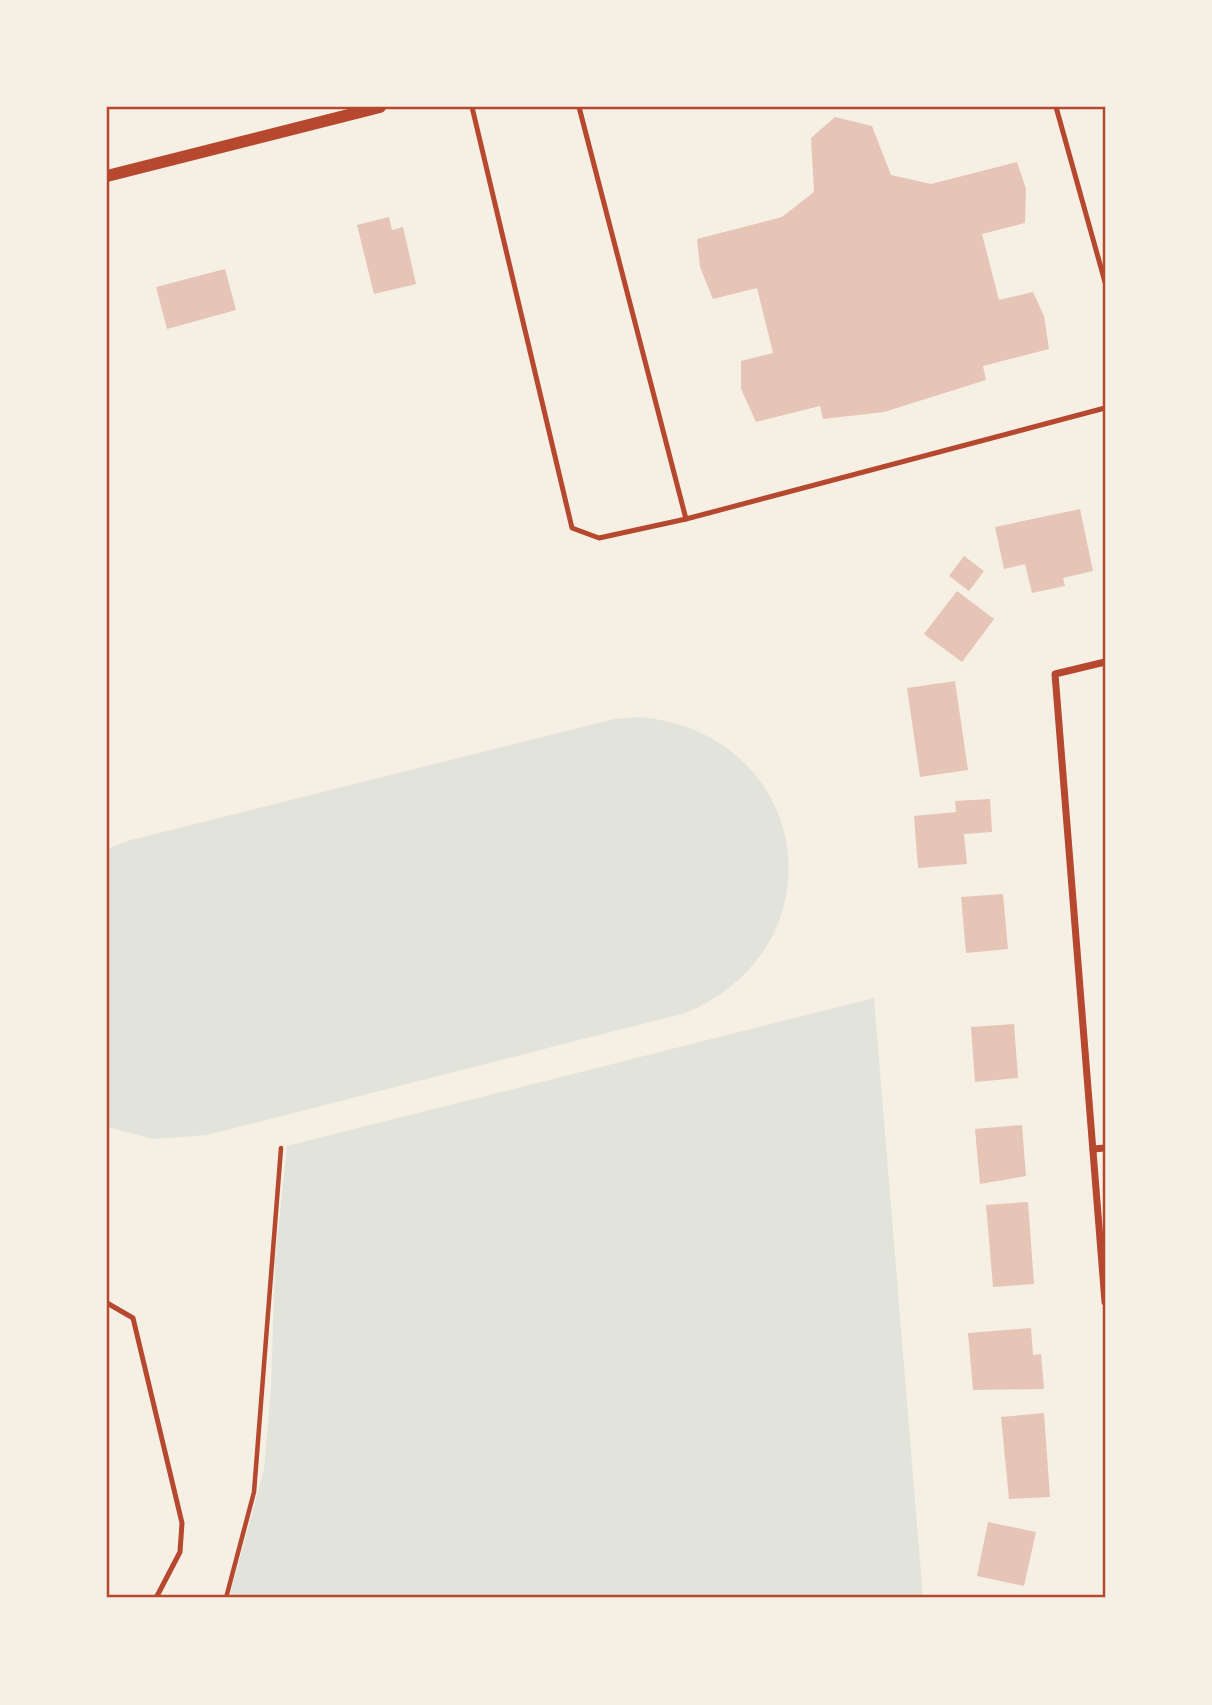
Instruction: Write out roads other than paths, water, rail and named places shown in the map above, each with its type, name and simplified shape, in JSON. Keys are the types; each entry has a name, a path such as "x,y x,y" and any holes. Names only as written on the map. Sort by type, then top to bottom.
{"street":[{"path":"107,176 380,107"},
{"path":"1105,662 1055,674 1105,1303"},
{"path":"1093,1149 1105,1148"}],"lane":[{"path":"472,107 572,528 599,538 686,519 1105,408"},
{"path":"579,107 686,519"},
{"path":"1056,107 1105,282"},
{"path":"107,1303 133,1318 182,1523 180,1552 156,1598"}]}
